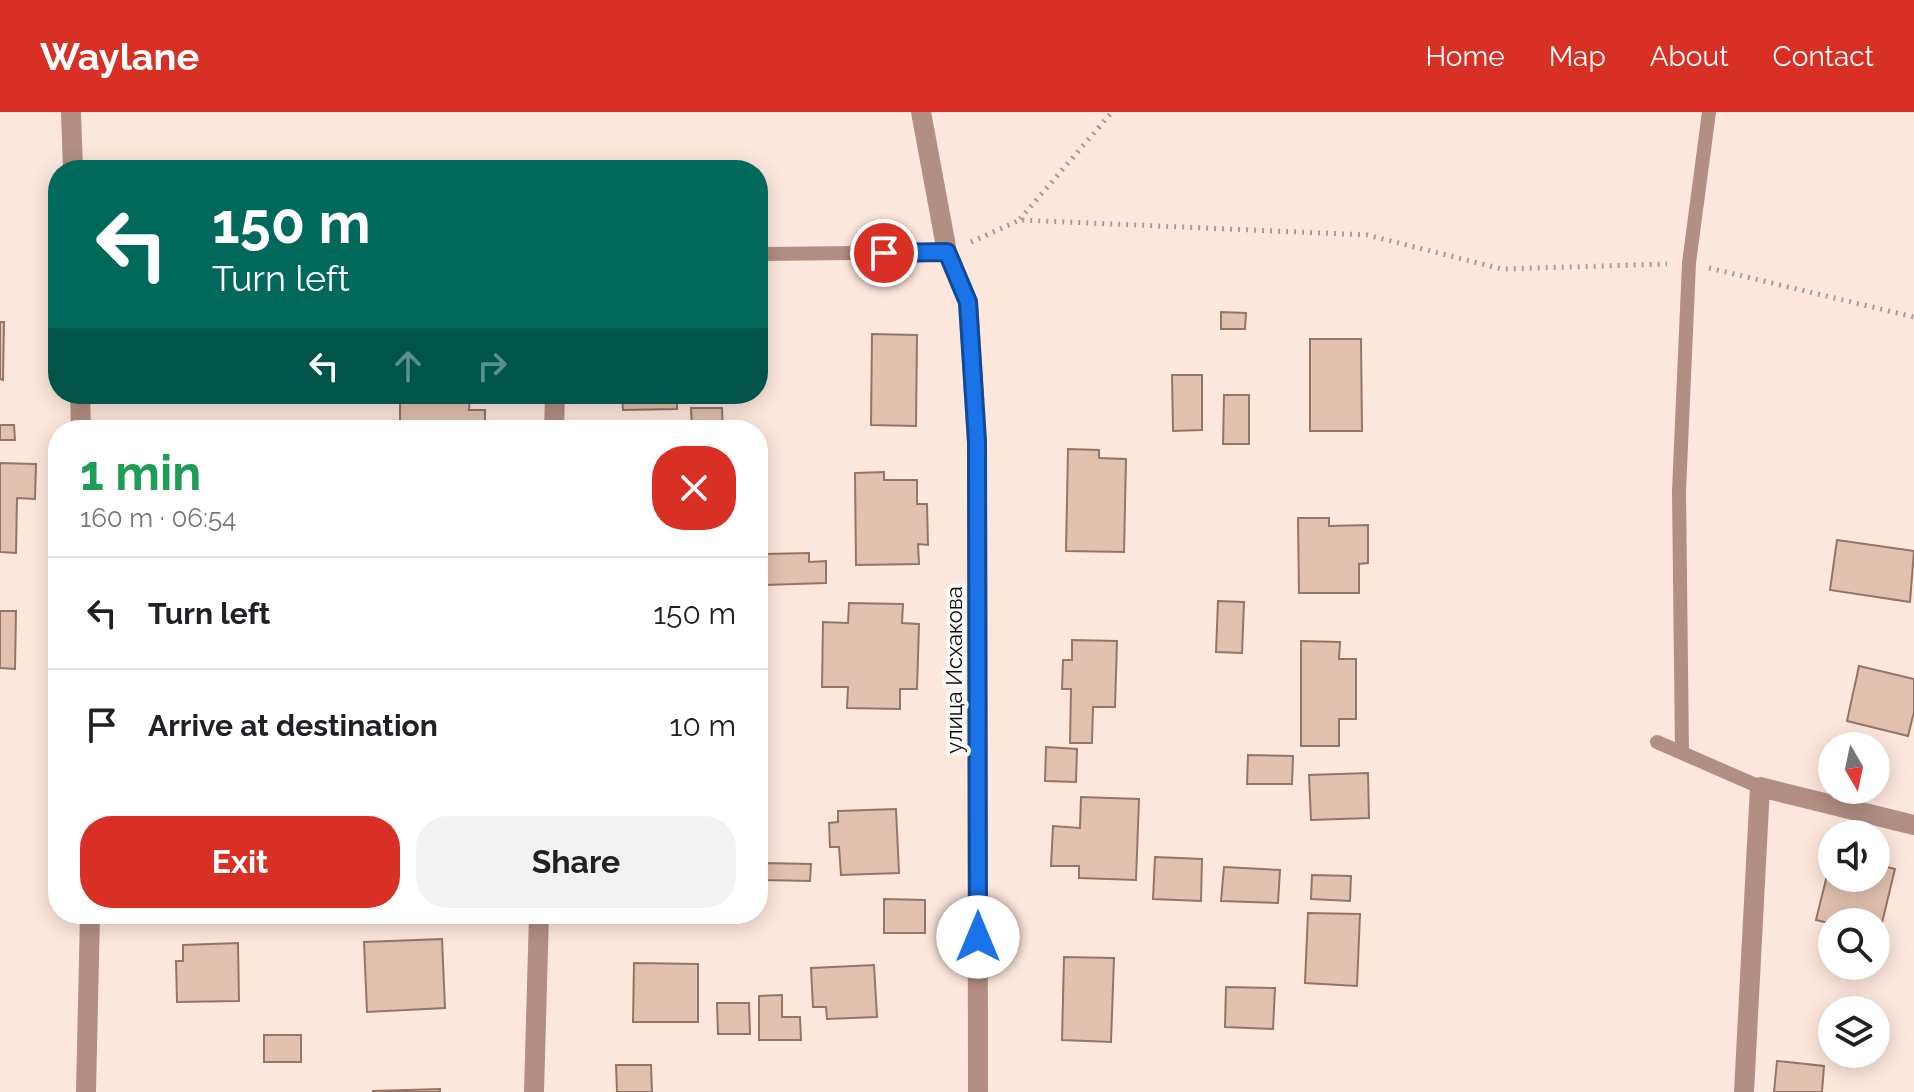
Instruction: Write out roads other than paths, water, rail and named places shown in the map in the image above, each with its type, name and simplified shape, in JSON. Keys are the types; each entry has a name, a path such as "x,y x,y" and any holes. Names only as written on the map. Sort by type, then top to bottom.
{"street":[{"path":"71,112 73,160"},
{"name":"улица Исхакова","path":"921,112 947,252 968,302 977,442 978,1092"},
{"path":"1744,1092 1760,787 1914,825"},
{"path":"86,1092 90,924"},
{"path":"534,1092 539,924"}],"lane":[{"path":"1682,752 1679,491 1689,263 1709,112"},
{"path":"768,254 947,252"},
{"path":"1657,742 1760,787"}]}
